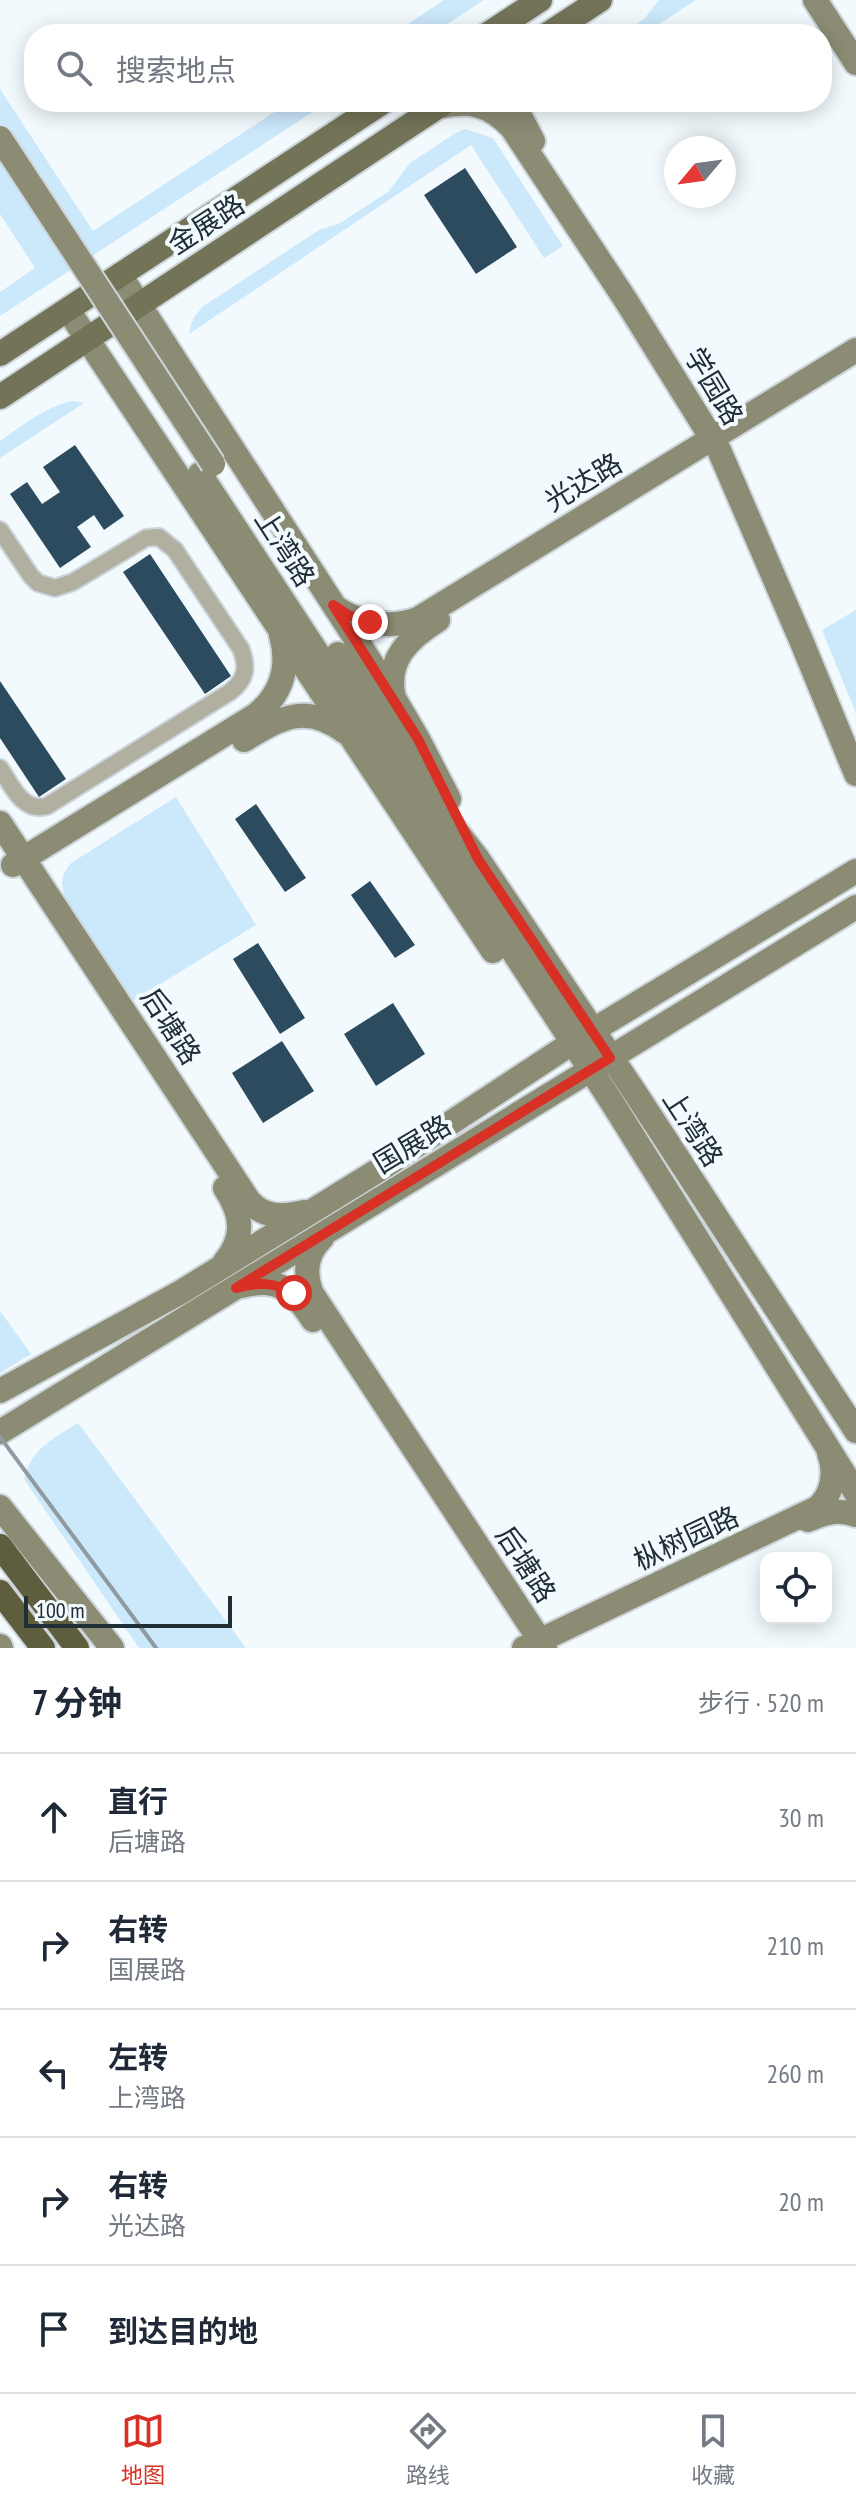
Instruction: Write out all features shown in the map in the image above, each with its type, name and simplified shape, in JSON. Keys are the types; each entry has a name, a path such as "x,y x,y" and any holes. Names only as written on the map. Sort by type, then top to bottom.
{"highway":[{"path":"0,1546 77,1648"},
{"path":"0,1592 40,1645"}],"main road":[{"path":"503,24 540,0"},
{"path":"563,24 600,0"},
{"path":"815,0 831,24"},
{"path":"830,0 856,41"},
{"path":"832,26 856,63"},
{"name":"金展路","path":"0,354 368,112"},
{"name":"金展路","path":"0,397 430,112"},
{"name":"学园路","path":"491,112 512,128 721,440 856,738"},
{"name":"学园路","path":"519,112 532,140 707,400 856,774"},
{"name":"上湾路","path":"0,138 207,469 582,1037 856,1431"},
{"name":"上湾路","path":"0,167 442,813 478,859"},
{"name":"上湾路","path":"120,275 394,698 478,859 582,1037"},
{"name":"上湾路","path":"68,310 533,1014 582,1037"},
{"name":"光达路","path":"394,698 391,688 393,670 405,645 416,635 856,350"},
{"name":"光达路","path":"333,605 348,615 370,622 391,625 418,619 721,440 856,366"},
{"path":"18,863 268,705 282,681 285,666 279,629"},
{"path":"18,863 277,721 312,715 332,722 349,735"},
{"name":"后塘路","path":"0,823 18,863 237,1208 240,1235 236,1247 220,1268"},
{"name":"后塘路","path":"18,863 249,1201 257,1210 278,1216 317,1208"},
{"name":"国展路","path":"0,1391 181,1292 582,1037 856,871"},
{"name":"国展路","path":"0,1432 856,907"},
{"name":"上湾路","path":"600,1064 828,1451 856,1493"},
{"name":"后塘路","path":"331,1229 311,1251 307,1273 311,1292 535,1646"},
{"name":"后塘路","path":"236,1288 258,1283 283,1287 294,1293 535,1646"},
{"name":"枞树园路","path":"535,1646 817,1508 826,1498 832,1482 828,1451"},
{"path":"0,1507 112,1648"},
{"name":"枞树园路","path":"535,1646 821,1514 844,1511 856,1515"}],"street":[{"path":"0,530 31,576 38,583 55,588 73,582 146,538 159,537 175,550 241,649 246,662 245,675 240,684 56,802 39,809 31,807 0,768"},
{"path":"138,751 155,778"}],"shaded area":[{"path":"444,0 484,0 447,24 408,24"},
{"path":"659,0 696,0 659,24 636,24"},
{"path":"0,89 93,231 275,112 313,112 0,316 0,292 35,268 0,214"},
{"path":"465,129 493,138 563,246 544,258 471,145 189,334 194,318 205,305 319,230 340,223 388,192 410,163"},
{"path":"73,401 84,403 0,458 0,441 44,412"},
{"path":"856,610 856,713 822,630"},
{"path":"176,797 256,925 133,1001 67,901 62,886 63,877 71,863"},
{"path":"0,1311 31,1354 0,1373"},
{"path":"78,1423 246,1648 139,1648 24,1479 38,1452"}],"building":[{"path":"465,168 517,247 476,274 424,195"},
{"path":"75,445 124,516 104,530 94,515 77,527 91,547 60,568 10,494 27,482 42,504 60,492 43,467"},
{"path":"150,554 231,676 205,694 123,572"},
{"path":"0,681 66,779 39,797 0,738"},
{"path":"256,804 306,878 285,892 235,819"},
{"path":"370,881 415,945 395,958 351,895"},
{"path":"258,943 305,1018 280,1034 233,959"},
{"path":"393,1003 425,1054 376,1086 344,1034"},
{"path":"282,1041 314,1091 263,1123 232,1073"}],"railway":[{"path":"0,1437 156,1648"}],"route":[{"path":"294,1293 283,1287 258,1283 236,1288 610,1058 478,859 418,739 333,605 348,615 370,622"}]}
